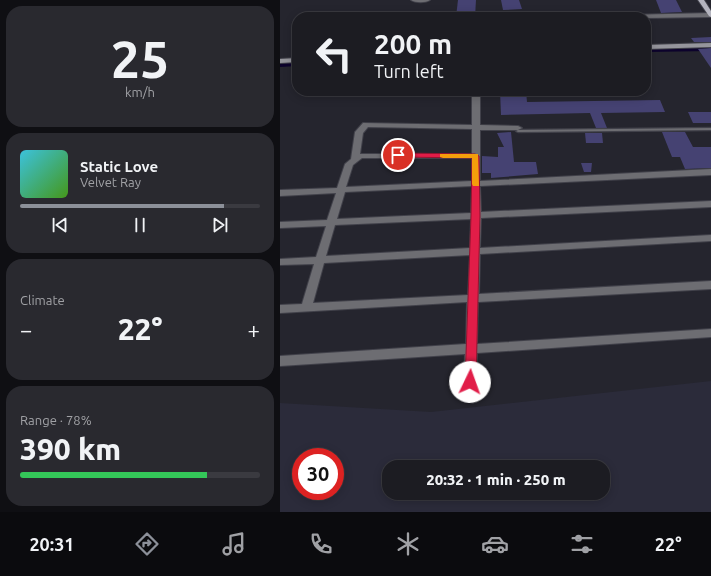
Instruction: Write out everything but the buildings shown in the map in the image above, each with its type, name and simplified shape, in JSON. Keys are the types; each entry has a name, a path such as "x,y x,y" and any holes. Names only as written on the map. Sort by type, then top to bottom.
{"main road":[{"path":"701,0 711,15"},
{"path":"651,47 711,45"},
{"path":"280,61 292,60"}],"street":[{"path":"414,0 427,0"},
{"path":"651,16 711,15"},
{"path":"470,382 476,216 476,96"},
{"path":"355,160 359,132 366,125 476,127 518,130"},
{"path":"307,308 320,260 343,190 349,164 360,156 475,156"},
{"path":"280,193 711,172"},
{"path":"280,225 711,204"},
{"path":"280,262 711,238"},
{"path":"280,309 711,285"},
{"path":"280,361 711,333"}],"lane":[{"path":"518,130 711,129"}],"shaded area":[{"path":"711,381 711,512 280,512 280,403 431,412"}],"waterway":[{"path":"651,50 711,49"},
{"path":"280,65 292,64"}],"slow traffic":[{"path":"443,156 475,156 476,184"}],"route":[{"path":"398,155 475,156 476,216 470,382"}]}
